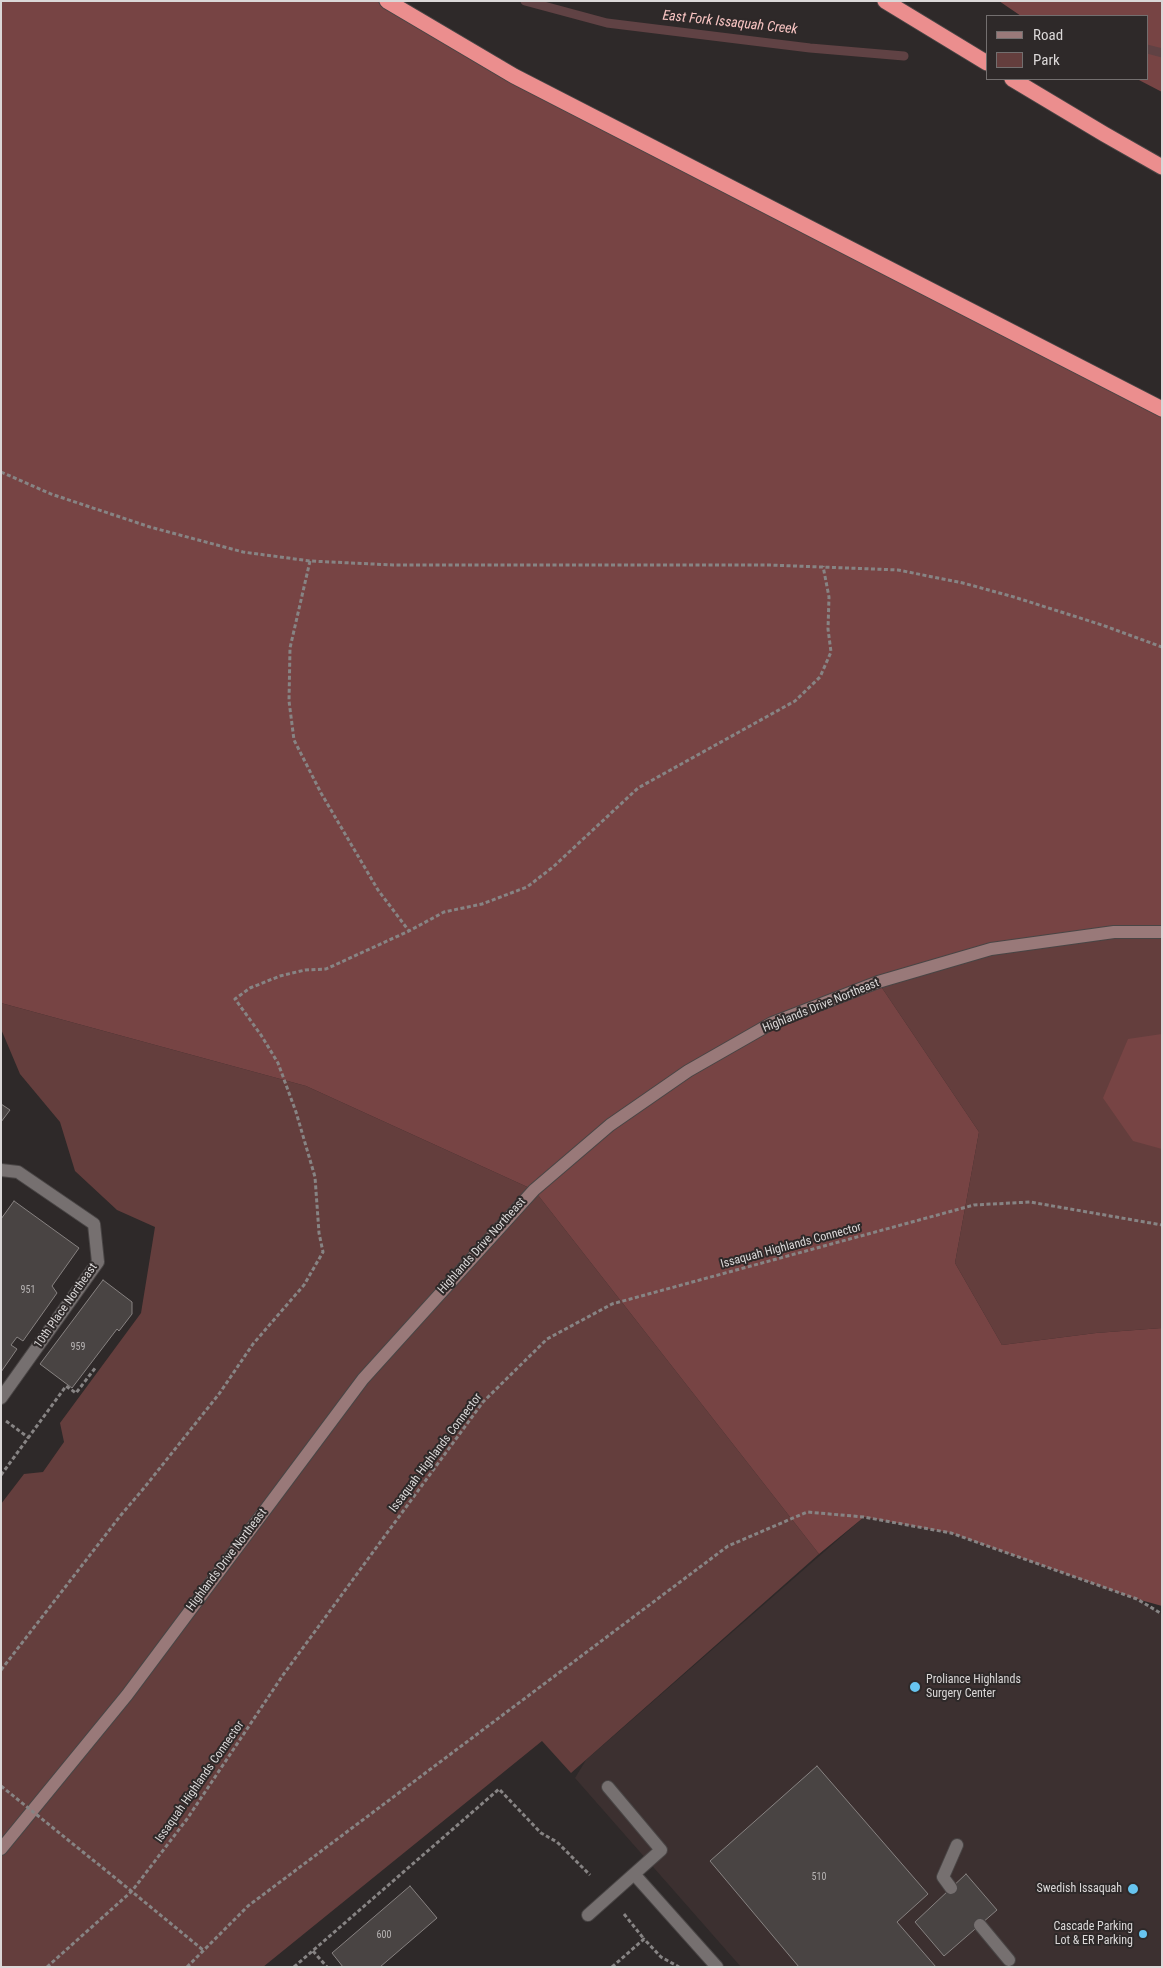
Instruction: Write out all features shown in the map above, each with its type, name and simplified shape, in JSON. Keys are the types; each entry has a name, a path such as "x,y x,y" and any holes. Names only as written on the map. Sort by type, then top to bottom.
{"highway":[{"path":"387,1 514,76 1162,409"},
{"path":"885,1 986,62"},
{"path":"1014,80 1162,167"}],"main road":[{"name":"Highlands Drive Northeast","path":"1,1849 127,1695 363,1379 534,1190 610,1125 688,1071 772,1023 878,982 991,949 1114,932 1162,932"}],"street":[{"name":"10th Place Northeast","path":"1,1170 18,1172 94,1224 98,1262 1,1398"},
{"path":"588,1915 661,1850 608,1787"},
{"path":"951,1888 943,1877 957,1845"},
{"path":"634,1874 717,1967"},
{"path":"980,1925 1009,1960"}],"path":[{"path":"1,472 51,494 150,527 243,552 310,561 393,565 614,564 823,566 898,570 963,583 1014,596 1162,647"},
{"path":"310,561 290,648 289,701 294,740 321,793 378,890 409,931"},
{"path":"1,1670 121,1515 219,1394 253,1344 304,1285 323,1252 319,1233 315,1177 296,1112 278,1063 236,999 250,988 280,976 305,970 326,968 409,931 444,912 482,904 528,887 553,867 638,788 795,700 820,677 831,652 828,629 829,597 823,566"},
{"name":"Issaquah Highlands Connector","path":"47,1967 132,1891 187,1819 283,1675 483,1402 547,1339 612,1304 974,1205 1030,1202 1162,1225"},
{"path":"1,1475 66,1386 76,1393 96,1367"},
{"path":"1,1417 29,1438"},
{"path":"187,1967 248,1906 728,1546 807,1512 864,1517 950,1533 1137,1599 1162,1614"},
{"path":"1,1786 203,1950"},
{"path":"294,1967 499,1789 542,1833 556,1842 590,1875"},
{"path":"624,1914 661,1957 679,1967"},
{"path":"612,1967 644,1939"},
{"path":"313,1950 327,1967"}],"shaded area":[{"path":"1,1 387,1 1162,415 1162,932 991,949 878,982 979,1132 955,1263 1002,1345 1096,1333 1162,1328 1162,1606 1137,1599 951,1533 864,1517 819,1554 534,1190 306,1086 1,1003"},
{"path":"999,1 1162,1 1162,92 1139,80 1148,80 1148,15 1020,15"},
{"path":"1162,1034 1162,1149 1133,1141 1103,1098 1128,1039"},
{"name":"Proliance Highlands Surgery Center","path":"864,1517 951,1533 1137,1599 1162,1614 1162,1967 741,1967 575,1778 586,1760"}],"green space":[{"path":"1162,932 1162,1328 1096,1333 1002,1345 955,1263 979,1132 878,982 991,949"},
{"path":"1,1003 306,1086 534,1190 819,1554 571,1773 542,1741 263,1967 1,1967 1,1504 24,1474 43,1472 64,1442 60,1423 141,1313 155,1227 117,1210 75,1171 60,1122 20,1074 1,1029"}],"building":[{"path":"1,1104 10,1110 1,1122"},
{"path":"14,1201 79,1248 52,1286 57,1293 23,1341 17,1337 11,1345 17,1349 1,1372 1,1219"},
{"path":"103,1280 132,1302 132,1314 119,1331 117,1329 72,1388 40,1364"},
{"path":"817,1766 928,1894 897,1922 936,1967 799,1967 710,1861"},
{"path":"966,1874 997,1910 944,1956 915,1922"},
{"path":"410,1886 437,1918 380,1967 343,1967 332,1953"}],"waterway":[{"name":"East Fork Issaquah Creek","path":"525,1 607,23 810,48 904,56"},
{"name":"East Fork Issaquah Creek","path":"1148,49 1162,53"}],"place":[{"name":"Proliance Highlands Surgery Center","path":"915,1687"},
{"name":"Swedish Issaquah","path":"1133,1889"},
{"name":"Cascade Parking Lot & ER Parking","path":"1143,1934"}]}
